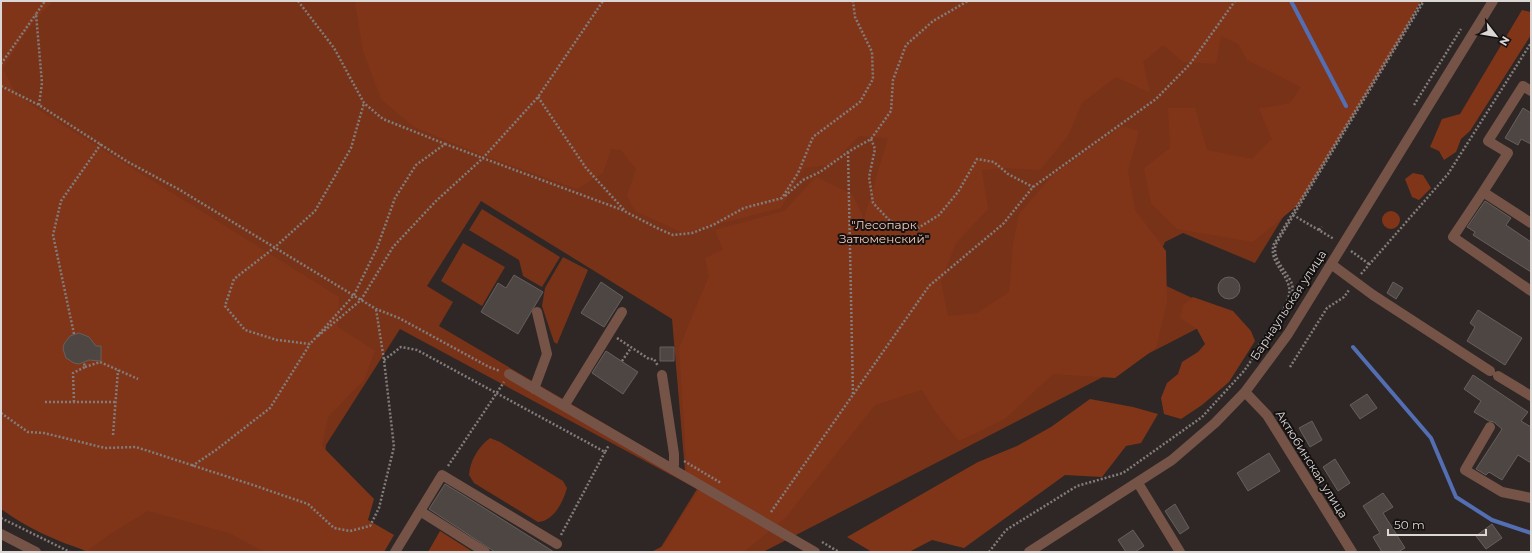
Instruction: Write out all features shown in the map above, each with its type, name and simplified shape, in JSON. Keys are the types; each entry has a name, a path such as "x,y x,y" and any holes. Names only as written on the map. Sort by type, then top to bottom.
{"street":[{"name":"Барнаульская улица","path":"1029,552 1138,483 1182,451 1214,424 1245,392 1288,334 1493,1"},
{"path":"1531,91 1523,86 1488,141 1508,153 1452,237 1531,290"},
{"path":"1483,192 1531,224"},
{"path":"1331,264 1374,295 1531,396"},
{"path":"534,389 547,354 537,312"},
{"path":"564,406 610,334 622,312"},
{"path":"509,374 814,552"},
{"path":"662,375 674,454 674,465 672,469"},
{"name":"Актюбинская улица","path":"1245,392 1267,415 1352,552"},
{"path":"1490,427 1465,470 1502,492 1531,498"},
{"path":"396,552 442,475 557,544"},
{"path":"1138,483 1180,552"},
{"path":"420,511 485,552"},
{"path":"1,534 36,552"}],"path":[{"path":"1,64 45,1"},
{"path":"298,1 334,48 364,103 382,119 482,159 626,212 673,235 692,233 713,225 744,208 782,198 803,180 820,172 848,152 871,139 891,111 894,80 906,45 933,21 968,1"},
{"path":"364,103 351,148 315,211 274,248 234,279 225,306 245,330 276,340 310,344 361,300 393,247 436,201 482,159 538,97 603,1"},
{"path":"782,198 798,173 813,137 860,102 873,79 872,52 855,17 852,1"},
{"path":"771,512 929,286 1003,224 1033,187 1156,99 1190,64 1232,8 1235,1"},
{"path":"988,552 1006,530 1077,486 1123,473 1202,417 1244,371 1288,306 1292,294 1292,285 1275,256 1274,249 1423,1"},
{"path":"36,14 42,83 39,105"},
{"path":"1360,275 1448,174 1531,43"},
{"path":"1,86 39,105 101,144 361,300 398,318 489,367 509,374 442,475"},
{"path":"538,97 586,168 626,212"},
{"path":"871,139 875,149 869,177 873,203 890,221 915,230 939,215 958,192 977,159 994,162 1008,174 1033,187"},
{"path":"74,334 53,235 61,201 101,144"},
{"path":"192,466 216,450 270,408 310,344 354,295 377,248 395,198 416,165 445,144"},
{"path":"848,152 853,396"},
{"path":"1294,215 1338,242"},
{"path":"1319,230 1322,227"},
{"path":"1351,250 1369,264"},
{"path":"1290,367 1327,308 1344,297 1352,286"},
{"path":"1,413 28,432 44,434 105,448 136,447 308,504 334,528 350,531 370,526 380,508 394,447 384,360 376,308"},
{"path":"610,334 648,359 654,359 662,375"},
{"path":"384,360 401,347 417,350 605,452"},
{"path":"622,361 631,348"},
{"path":"74,402 73,373 85,367 100,362 138,379"},
{"path":"84,363 85,367"},
{"path":"113,435 118,370"},
{"path":"45,402 116,402"},
{"path":"557,544 614,435"},
{"path":"1,518 70,552"}],"green space":[{"name":"\"Лесопарк Затюменский\"","path":"1,1 1415,1 1255,263 1183,233 1165,242 1155,264 1160,283 1216,309 1206,324 763,552 658,552 697,489 400,329 326,445 321,499 368,552 87,552 1,508","holes":["481,201 672,319 685,471 439,326 453,302 427,286"]},
{"path":"1,1 55,1 39,15 32,24 3,69 16,93 34,107 339,297 338,327 375,351 364,380 328,417 322,446 374,499 368,520 394,535 384,552 265,552 229,533 148,511 110,534 87,551 42,533 1,509"},
{"path":"355,1 1421,1 1398,43 1299,204 1253,242 1177,229 1151,203 1144,168 1170,148 1168,108 1195,108 1207,150 1252,159 1272,139 1259,109 1290,103 1301,87 1247,60 1238,44 1221,36 1216,64 1183,62 1163,45 1143,62 1150,93 1116,77 1082,103 1068,136 1040,170 1005,168 982,170 988,209 956,243 941,281 948,316 977,313 1009,292 1013,244 1019,214 1053,175 1122,126 1139,131 1128,171 1135,210 1166,251 1167,303 1156,348 1115,378 1053,374 1005,419 959,441 937,414 922,390 875,405 786,517 744,552 651,552 663,546 699,489 687,471 679,348 709,276 705,258 723,250 715,230 784,211 816,177 852,194 864,219 888,138 859,136 830,165 804,168 781,208 683,233 635,211 627,196 636,169 621,150 611,149 603,173 577,189 477,153 414,127 381,99 363,51"},
{"path":"1522,10 1531,12 1531,35 1470,131 1461,139 1456,152 1444,160 1439,151 1430,147 1442,119 1460,114"},
{"path":"1413,173 1423,175 1431,188 1419,200 1412,197 1405,179"},
{"path":"482,209 560,257 542,287 523,276 519,260 469,230"},
{"path":"1391,211 1397,214 1400,220 1397,226 1391,229 1385,226 1382,220 1385,214"},
{"path":"463,243 505,267 482,306 441,281"},
{"path":"563,257 588,270 557,344 554,342 542,306 545,288"},
{"path":"1193,297 1233,311 1251,331 1255,341 1229,382 1202,405 1181,419 1164,414 1161,398 1167,383 1178,374 1182,362 1198,352 1205,344 1197,329 1180,318 1183,305"},
{"path":"1090,399 1133,407 1158,414 1141,443 1126,446 1102,477 1065,475 964,548 932,540 909,552 872,552 847,537 978,462 1017,446 1051,427"},
{"path":"490,438 500,442 563,481 567,488 557,510 549,518 538,522 474,483 469,475 471,465 478,450"},
{"path":"440,531 473,552 428,552"}],"building":[{"path":"1523,108 1531,113 1531,144 1521,139 1518,145 1505,138"},
{"path":"1485,201 1511,218 1506,225 1531,242 1531,272 1473,235 1475,232 1467,227"},
{"path":"514,275 543,292 518,334 481,312 498,283 506,288"},
{"path":"1229,277 1237,280 1240,288 1237,296 1229,299 1221,296 1218,288 1221,280"},
{"path":"601,282 623,297 604,327 581,313"},
{"path":"1393,282 1403,288 1396,299 1387,293"},
{"path":"1478,310 1522,338 1505,365 1467,341 1475,327 1470,323"},
{"path":"79,333 89,337 96,346 101,346 101,361 89,360 79,364 66,358 63,349 64,344 70,336"},
{"path":"660,347 674,347 674,361 660,361"},
{"path":"606,351 638,372 623,394 592,373"},
{"path":"1473,375 1528,412 1521,421 1531,427 1531,463 1518,455 1502,480 1489,472 1486,475 1476,469 1502,429 1494,422 1489,421 1474,412 1481,401 1464,389"},
{"path":"1367,394 1377,408 1360,419 1350,405"},
{"path":"1312,421 1322,440 1310,447 1299,428"},
{"path":"1269,453 1280,471 1248,491 1237,473"},
{"path":"1335,459 1350,483 1338,491 1323,467"},
{"path":"445,484 554,552 495,552 429,509"},
{"path":"1383,493 1393,507 1383,513 1405,548 1398,552 1382,552 1373,537 1380,533 1363,506"},
{"path":"1175,504 1189,528 1180,534 1165,511"},
{"path":"1492,524 1502,538 1486,549 1476,536"},
{"path":"1133,530 1144,546 1135,552 1126,552 1118,540"}],"waterway":[{"path":"1291,1 1346,106"},
{"path":"1353,347 1431,438 1456,497 1492,520 1531,533"}]}
